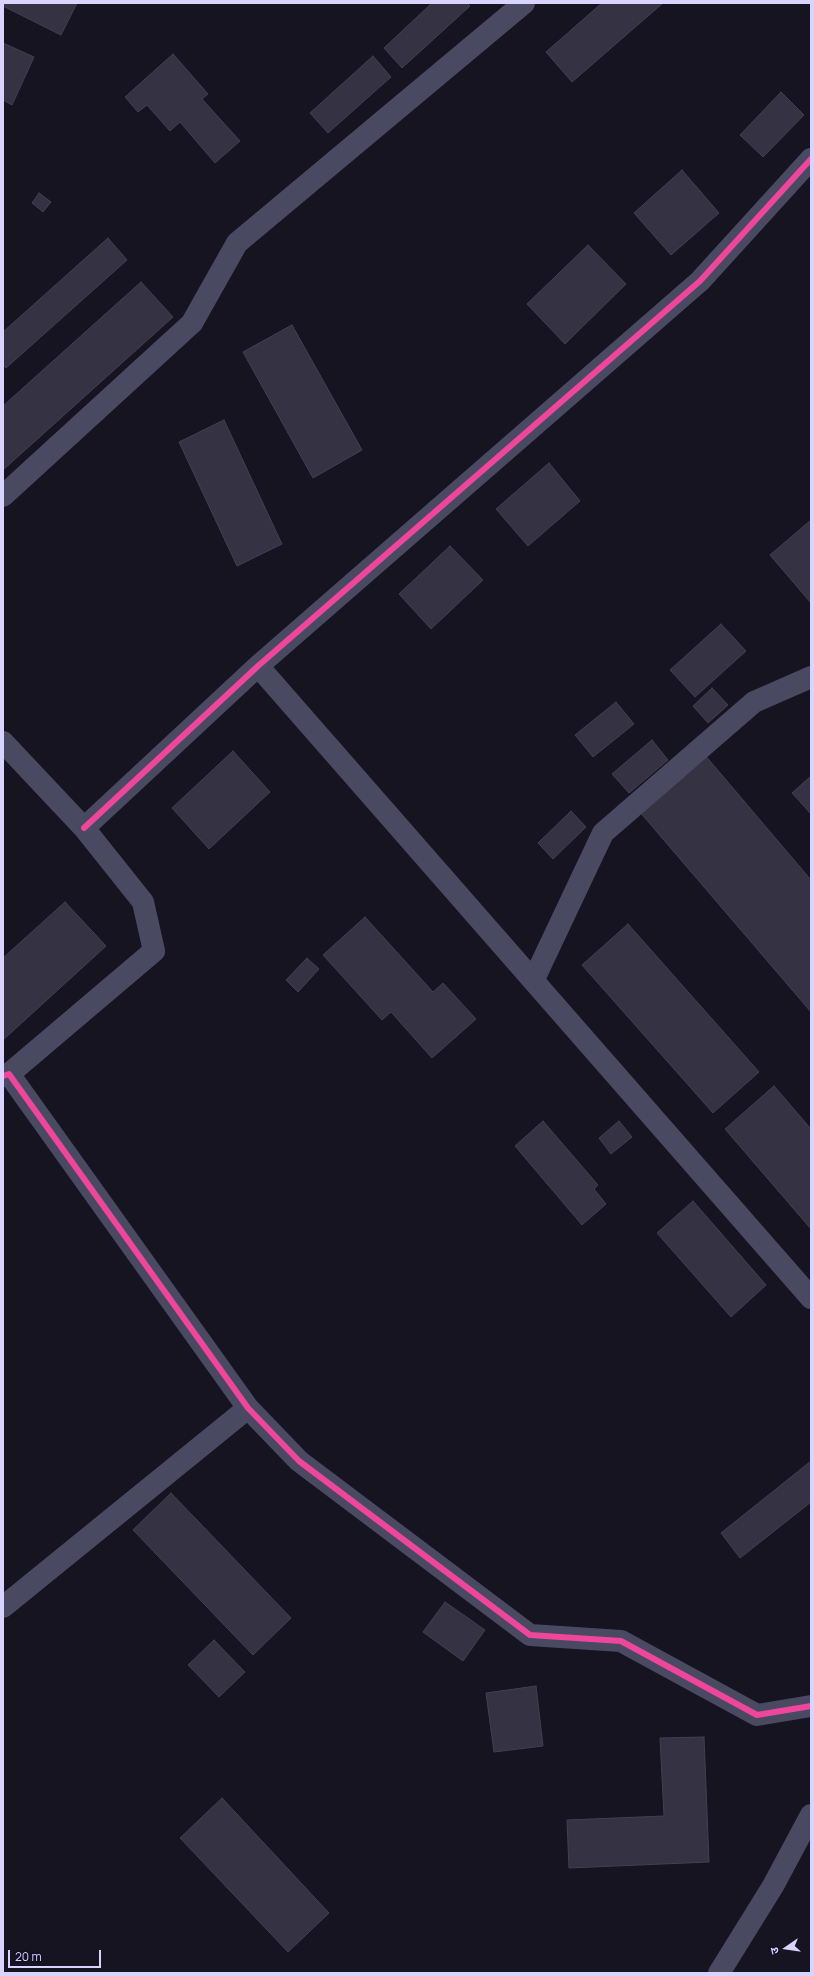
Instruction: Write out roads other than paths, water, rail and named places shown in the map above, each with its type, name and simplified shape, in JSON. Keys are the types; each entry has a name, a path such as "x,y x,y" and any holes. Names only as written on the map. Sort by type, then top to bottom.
{"street":[{"path":"3,496 192,322 237,243 524,3"},
{"path":"84,828 258,666 700,281 811,159"},
{"path":"258,666 534,979 811,1298"},
{"path":"534,979 603,833 754,702 811,677"},
{"path":"3,742 84,828 142,902 154,952 6,1075 248,1408 299,1461 530,1635 621,1641 757,1715 811,1706"},
{"path":"3,1607 248,1408"},
{"path":"719,1973 773,1886 811,1815"}]}
